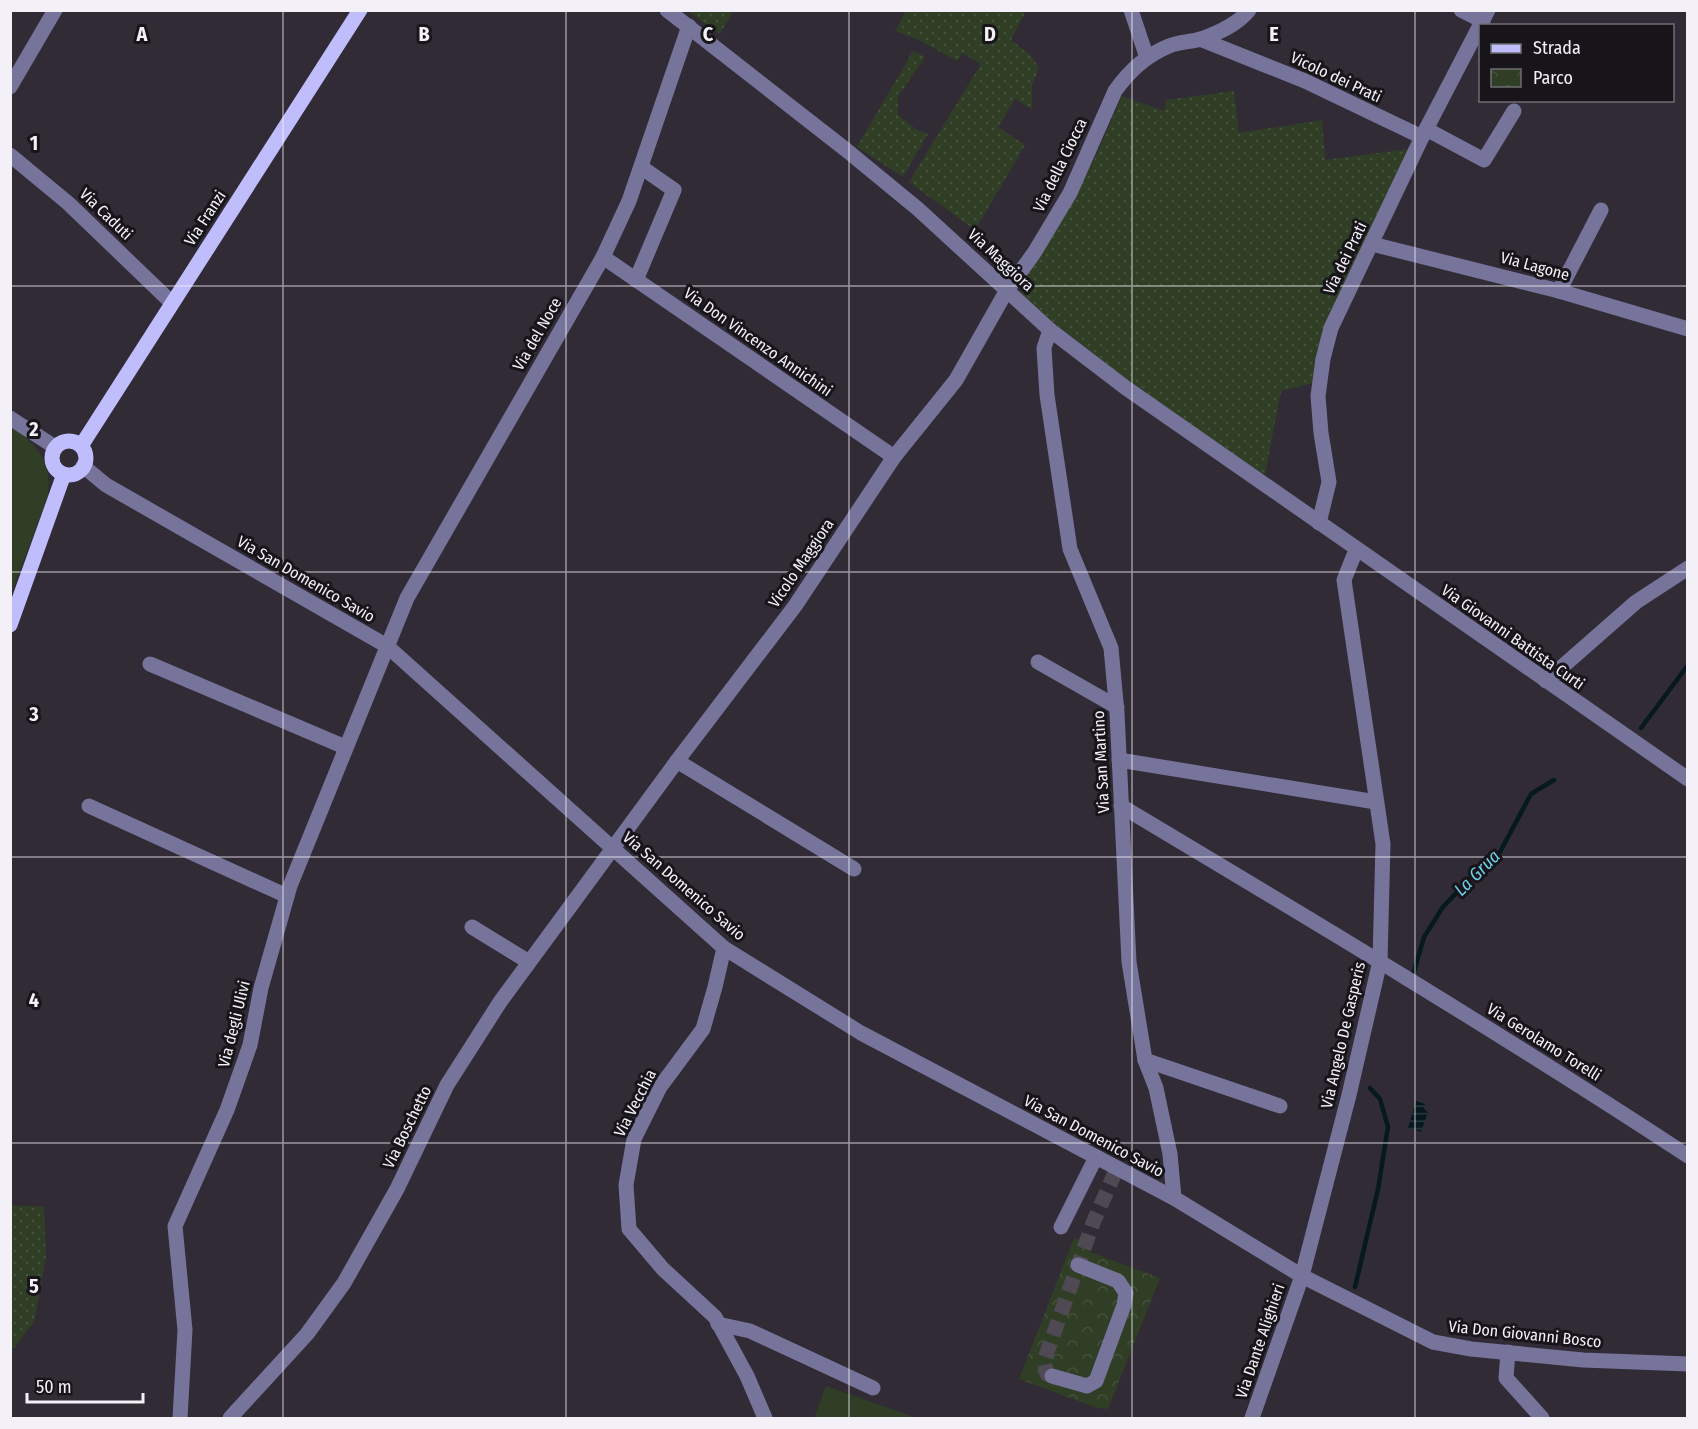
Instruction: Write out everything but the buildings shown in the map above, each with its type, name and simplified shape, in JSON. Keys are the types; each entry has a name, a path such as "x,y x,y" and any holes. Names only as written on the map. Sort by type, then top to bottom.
{"main road":[{"name":"Via Franzi","path":"81,446 360,10"},
{"path":"65,441 81,446 86,456 83,466 75,474 64,474 55,468 52,458 55,447 65,441"},
{"path":"10,625 64,474"}],"street":[{"path":"10,87 55,10"},
{"name":"Via Maggiora","path":"667,10 909,201 1050,330 1126,388 1319,524"},
{"path":"1131,10 1147,58"},
{"name":"Via della Ciocca","path":"1007,290 1034,253 1070,193 1115,91 1125,77 1147,58 1170,45 1200,39 1230,27 1249,10"},
{"name":"Via dei Prati","path":"1461,10 1486,16"},
{"name":"Via del Noce","path":"387,646 407,598 603,257 629,201 689,26"},
{"name":"Via dei Prati","path":"1319,524 1329,482 1318,396 1323,359 1331,328 1424,133 1479,29"},
{"name":"Vicolo dei Prati","path":"1200,39 1305,81 1484,160 1514,111"},
{"name":"Via Caduti","path":"10,155 68,202 172,303"},
{"path":"636,280 674,190 641,167"},
{"path":"1559,291 1601,210"},
{"name":"Via Lagone","path":"1372,244 1559,291 1688,329"},
{"name":"Via Don Vincenzo Annichini","path":"603,257 894,457"},
{"name":"Vicolo Maggiora","path":"613,847 795,606 894,457 956,380 1007,290"},
{"name":"Via San Martino","path":"1050,330 1044,348 1047,395 1070,549 1111,648 1117,707 1129,962 1145,1060 1156,1088 1170,1154 1174,1198"},
{"path":"10,418 55,447"},
{"name":"Via San Domenico Savio","path":"83,466 106,485 387,646 724,948 861,1033 1174,1198 1302,1276"},
{"name":"Via Giovanni Battista Curti","path":"1319,524 1688,779"},
{"name":"Via Angelo De Gasperis","path":"1302,1276 1380,961 1383,844 1344,579 1356,550"},
{"path":"1546,681 1636,602 1688,568"},
{"name":"Via degli Ulivi","path":"180,1419 185,1330 175,1227 227,1110 250,1045 261,988 287,896 387,646"},
{"path":"1038,662 1117,707"},
{"path":"150,664 345,747"},
{"path":"1119,760 1376,801"},
{"path":"677,761 854,869"},
{"path":"89,806 287,896"},
{"name":"Via Gerolamo Torelli","path":"1122,806 1380,961 1594,1094 1688,1156"},
{"name":"Via Boschetto","path":"230,1419 307,1335 344,1283 397,1189 447,1085 500,1002 613,847"},
{"path":"472,927 529,962"},
{"name":"Via Vecchia","path":"724,948 716,987 703,1029 660,1087 634,1139 626,1185 628,1229 663,1269 715,1317 747,1376 765,1419"},
{"path":"1145,1060 1280,1106"},
{"path":"1060,1227 1096,1157"},
{"path":"1052,1376 1087,1386 1096,1381 1124,1305 1126,1293 1118,1281 1078,1264"},
{"name":"Via Don Giovanni Bosco","path":"1302,1276 1433,1342 1471,1349 1583,1360 1688,1364"},
{"name":"Via Dante Alighieri","path":"1252,1419 1302,1276"},
{"path":"718,1324 750,1331 873,1388"},
{"path":"1508,1352 1506,1378 1542,1419"}],"green space":[{"path":"688,11 733,11 720,34"},
{"path":"901,11 1026,11 1011,40 1031,56 1039,68 1032,85 1032,109 1015,99 998,127 1025,145 975,230 909,182 981,64 963,53 957,61 917,39 895,31 905,13"},
{"path":"913,51 925,57 898,97 898,115 917,130 928,134 903,177 857,147"},
{"path":"1234,91 1239,133 1322,120 1325,160 1416,148 1313,383 1281,391 1265,475 1140,389 1020,295 1021,277 1038,261 1094,160 1122,96 1164,111 1166,100"},
{"path":"11,426 36,448 46,465 49,486 47,499 11,594"},
{"path":"11,1205 44,1207 46,1257 34,1322 11,1352"},
{"path":"1074,1238 1092,1245 1090,1252 1160,1278 1108,1409 1097,1408 1019,1379"},
{"path":"826,1386 917,1418 814,1418"}],"water":[{"path":"1416,1101 1425,1104 1424,1109 1428,1112 1421,1132 1408,1128"}],"waterway":[{"name":"La Grua","path":"1641,728 1688,665"},
{"name":"La Grua","path":"1413,975 1424,937 1443,907 1473,875 1500,852 1531,794 1554,780"},
{"name":"La Grua","path":"1355,1287 1378,1189 1388,1127 1380,1099 1370,1088"}],"tunnel":[{"path":"1052,1376 1047,1374 1044,1361 1093,1223 1117,1168"}]}
